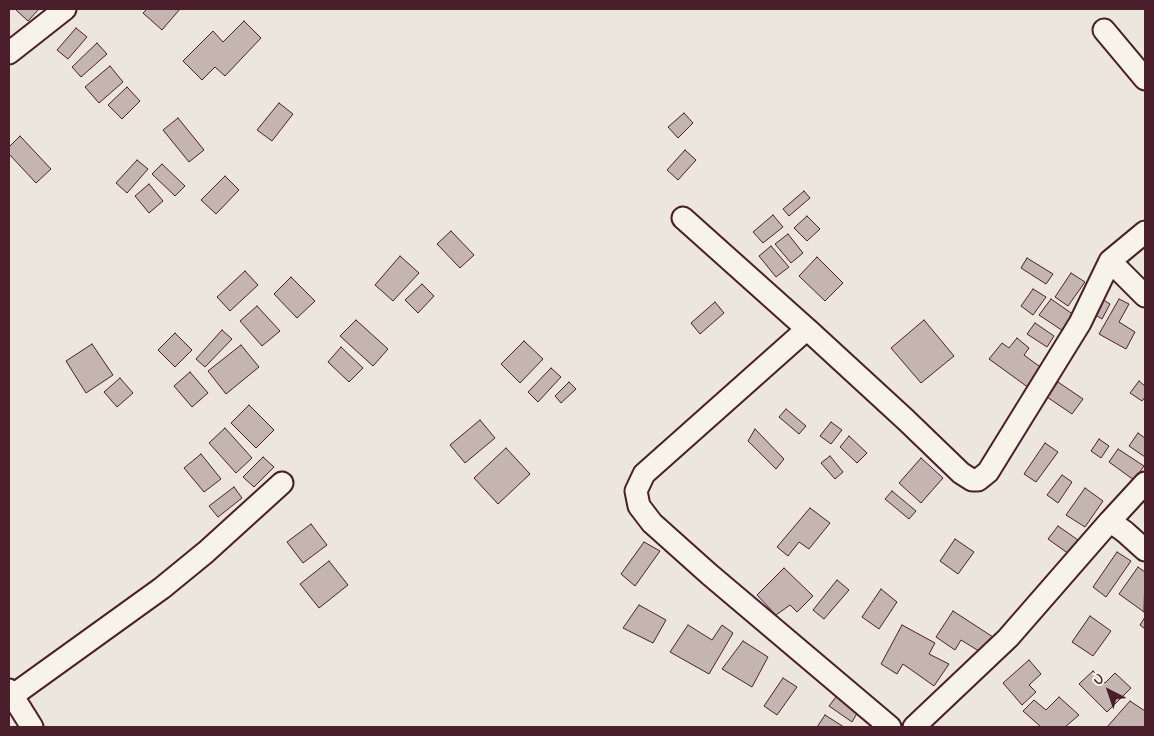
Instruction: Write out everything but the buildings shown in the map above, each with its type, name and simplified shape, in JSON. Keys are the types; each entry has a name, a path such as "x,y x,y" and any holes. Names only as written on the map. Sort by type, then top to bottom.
{"street":[{"path":"11,45 65,9"},
{"path":"1104,30 1145,79"},
{"path":"683,218 906,420 961,473 972,480 978,480 988,472 1080,322 1110,261 1145,232"},
{"path":"1110,261 1145,296"},
{"path":"807,330 644,474 636,491 638,506 652,523 709,574 890,727"},
{"path":"32,727 10,693 162,588 206,552 282,483"},
{"path":"914,727 1008,638 1145,483"},
{"path":"1110,521 1145,550"}]}
